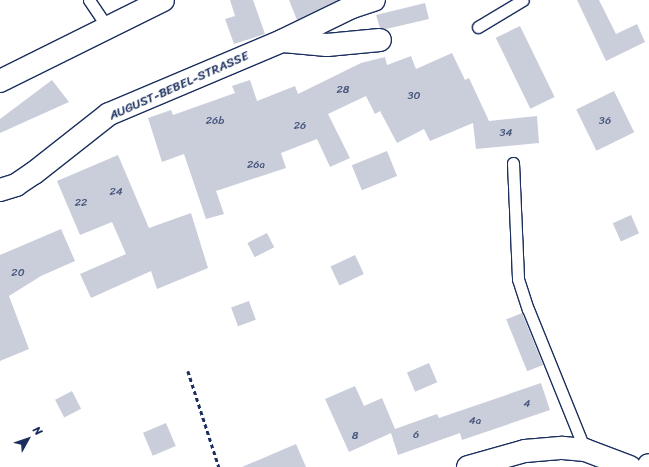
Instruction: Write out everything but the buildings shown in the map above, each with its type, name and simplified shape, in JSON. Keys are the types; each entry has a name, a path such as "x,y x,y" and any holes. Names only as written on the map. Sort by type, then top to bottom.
{"street":[{"path":"0,81 163,0"},
{"name":"AUGUST-BEBEL-STRASSE","path":"0,190 16,185 34,173 109,114 282,41 352,7 374,0"},
{"name":"AUGUST-BEBEL-STRASSE","path":"282,41 327,44 380,40"},
{"path":"468,467 524,451 562,448 585,450 630,467"}],"lane":[{"path":"89,0 107,27"},
{"path":"478,27 523,0"},
{"path":"513,163 518,279 528,310 585,450"}],"path":[{"path":"188,371 219,467"}]}
